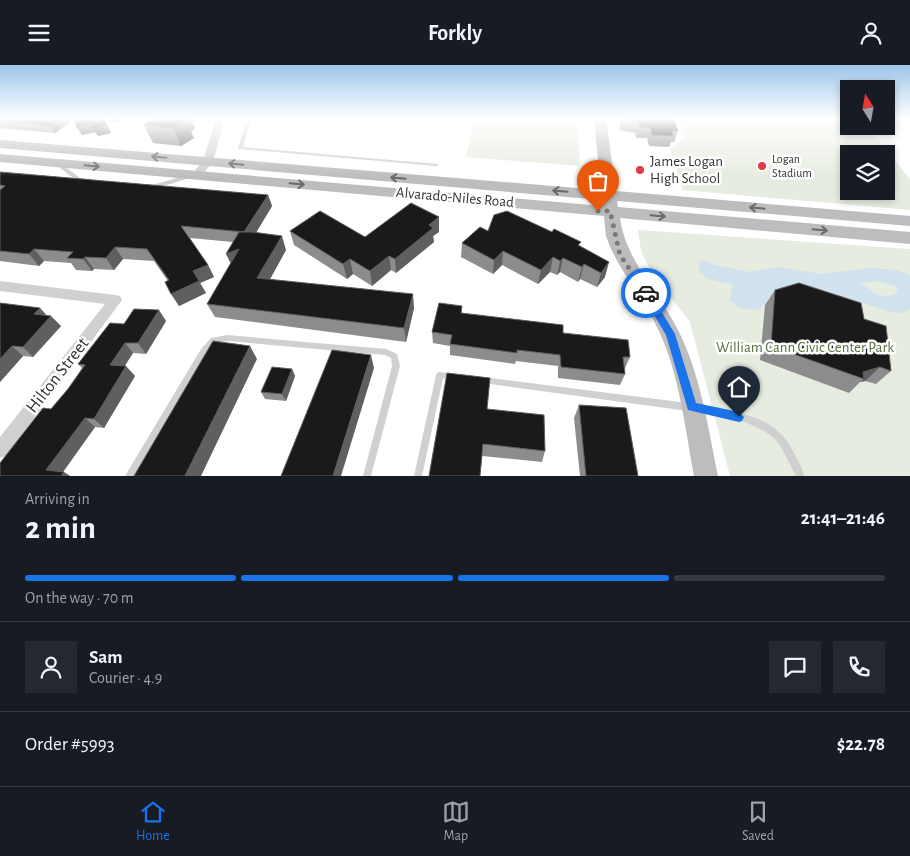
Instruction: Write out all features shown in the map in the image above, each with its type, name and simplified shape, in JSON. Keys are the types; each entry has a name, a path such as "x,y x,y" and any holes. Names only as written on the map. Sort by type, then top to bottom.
{"main road":[{"path":"602,138 609,203 620,255 650,299 670,334 692,407 706,476"},
{"name":"Alvarado-Niles Road","path":"0,144 208,162 609,203 910,238"},
{"name":"Alvarado-Niles Road","path":"0,158 196,175 910,221"}],"street":[{"path":"196,175 208,162 215,138"},
{"name":"Hilton Street","path":"0,286 115,300 0,450"}],"lane":[{"path":"243,138 240,148 437,165"},
{"path":"57,163 79,180 89,180"},
{"path":"147,185 156,186 196,175"},
{"path":"129,476 204,351 214,340 228,338 386,352 394,356 396,366 367,476"},
{"path":"418,476 440,375 460,377"},
{"path":"469,378 692,407 739,417 765,427 783,442 800,475"}],"green space":[{"path":"470,138 578,138 580,166 466,157"},
{"name":"Logan Stadium","path":"685,138 877,138 882,145 840,145 840,200 895,200 895,161 910,179 910,210 683,190 670,149"},
{"name":"William Cann Civic Center Park","path":"638,230 910,249 910,476 730,476 690,322 652,273 641,251"}],"water":[{"path":"703,260 712,264 748,272 777,267 822,274 871,268 896,270 910,275 910,309 901,313 895,313 839,296 811,292 781,297 766,303 758,310 741,308 729,301 733,285 708,279 699,272 699,261","holes":["877,281 897,286 897,291 894,295 880,296 860,283"]}],"building":[{"path":"0,172 268,195 244,232 181,226 208,265 193,271 199,281 171,294 165,282 169,280 147,249 115,247 106,258 85,257 83,259 67,258 73,252 34,249 29,254 0,251 0,190 5,186 0,185"},
{"path":"411,203 439,217 429,225 433,228 395,259 389,256 370,271 350,259 343,264 290,231 320,211 365,237"},
{"path":"507,211 552,232 554,229 581,242 578,245 609,262 601,273 584,264 582,267 563,258 560,261 553,257 541,270 503,251 494,260 462,243 480,227 488,231 494,215"},
{"path":"239,232 282,236 257,278 413,294 404,328 207,304 239,249 226,254"},
{"path":"799,283 861,303 864,319 886,326 891,371 880,367 863,372 864,379 771,346 775,290"},
{"path":"0,303 40,308 34,314 51,316 23,347 12,346 0,359"},
{"path":"439,303 462,306 461,313 563,325 563,333 628,340 630,357 623,357 625,374 561,367 560,355 517,350 517,353 450,344 452,335 432,332"},
{"path":"134,309 159,310 138,343 125,343 110,365 126,366 94,419 85,418 46,470 64,472 61,476 0,476 0,463 43,408 51,409 68,389 85,365 78,364 110,323 124,324"},
{"path":"213,341 250,346 185,476 134,476"},
{"path":"332,350 371,355 333,476 281,476"},
{"path":"272,367 292,369 282,394 261,392"},
{"path":"447,373 490,378 487,409 544,415 545,451 483,444 480,476 429,476"},
{"path":"579,405 626,408 638,476 586,476"}],"way so far":[{"path":"598,211 610,211 614,236 620,255 646,293"}],"place":[{"name":"Logan Stadium","path":"762,166"},
{"name":"James Logan High School","path":"640,170"}],"route":[{"path":"646,293 670,334 692,407 739,417"}]}
